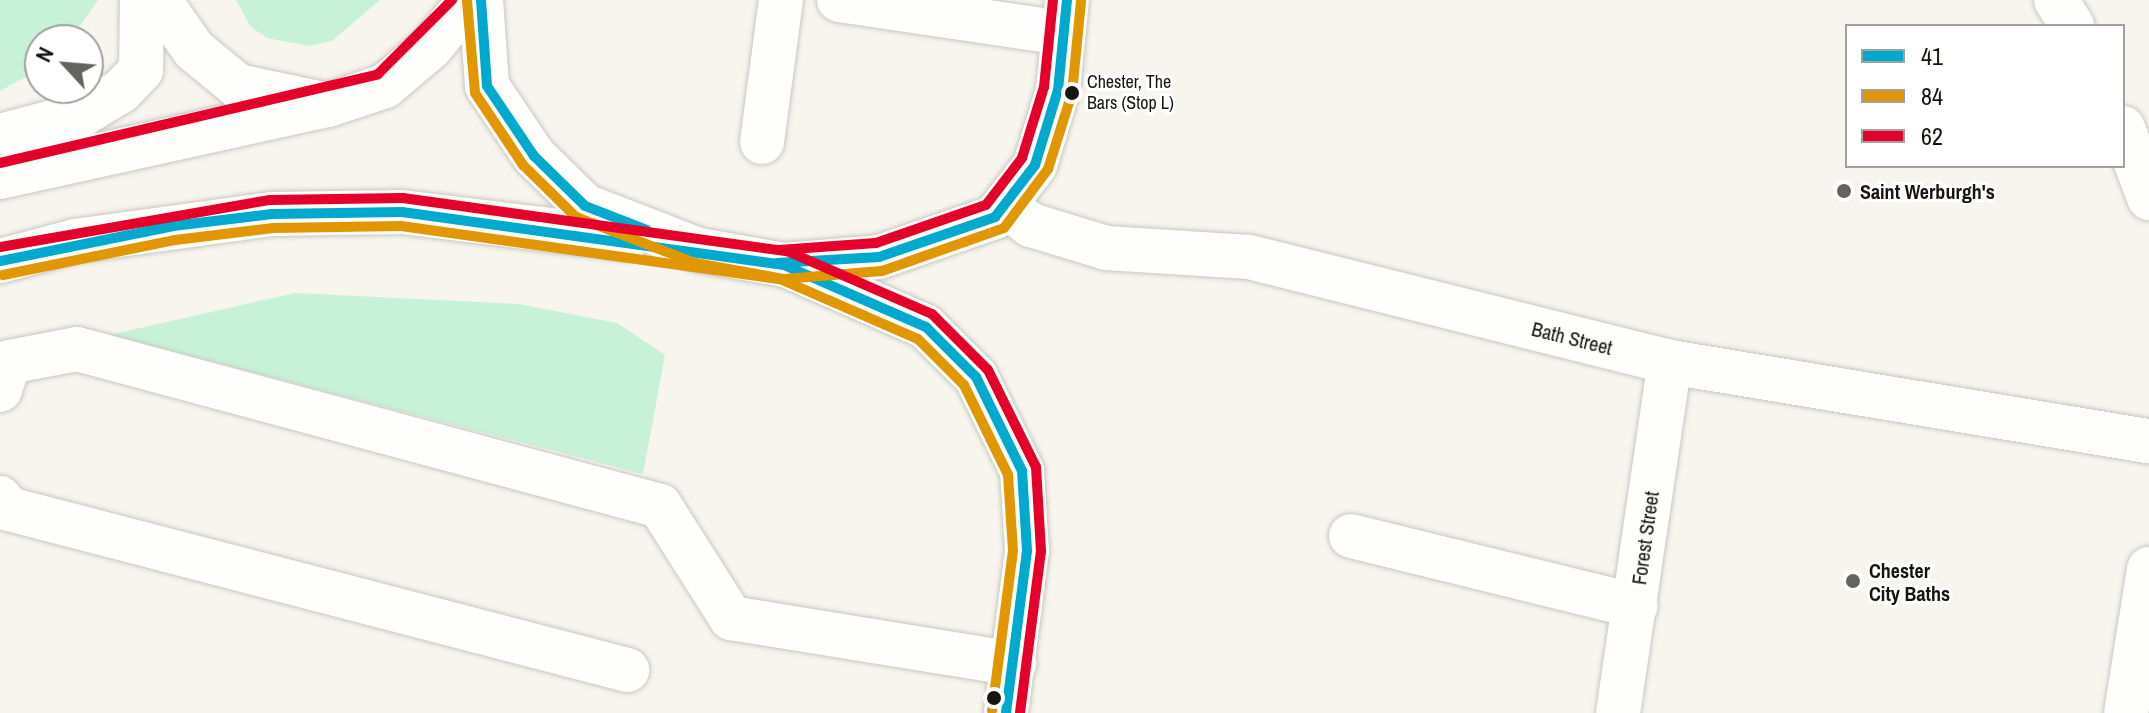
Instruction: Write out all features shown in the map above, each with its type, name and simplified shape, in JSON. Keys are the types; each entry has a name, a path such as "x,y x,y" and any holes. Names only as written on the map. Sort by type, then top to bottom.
{"main road":[{"path":"0,136 83,114 121,91 141,70 142,0"},
{"path":"159,0 194,50 238,86 328,105"},
{"path":"0,177 328,105 385,86 470,0"},
{"path":"481,0 487,86 534,156 585,206 699,250"},
{"path":"762,142 781,0"},
{"path":"784,265 879,257 958,234 1005,205 1035,165 1058,90 1065,17 839,0"},
{"path":"2056,0 2071,24"},
{"path":"2125,133 2149,198"},
{"name":"Bath Street","path":"1005,205 1031,225 1106,248 1249,257 1670,362 2149,441"},
{"path":"0,261 173,226 373,212 513,222 784,265 926,327 976,377 1022,471 1027,551 1006,713"},
{"path":"0,390 9,362 77,349 660,506 731,618 1014,664"},
{"name":"Forest Street","path":"1618,713 1670,362"},
{"path":"0,498 9,509 627,670"},
{"path":"1351,536 1636,606"},
{"path":"2126,713 2149,569"}],"green space":[{"path":"0,0 98,0 81,24 24,24 24,78 0,91"},
{"path":"236,0 380,0 332,41 309,46 267,38 251,27"},
{"path":"295,293 519,304 617,323 665,355 643,474 109,335"}],"transit line":[{"name":"62","path":"0,163 378,74 452,0"},
{"name":"41","path":"481,0 487,86 534,156 585,206 647,230"},
{"name":"62","path":"779,250 876,243 986,205 1022,158 1044,87 1053,0"},
{"name":"41","path":"777,263 879,257 995,217 1035,165 1058,90 1067,0"},
{"name":"84","path":"467,1 475,93 523,165 576,217 695,263 784,279 882,271 1004,228 1048,169 1072,93 1081,1"},
{"name":"62","path":"0,247 270,200 403,198 787,251 932,314 988,370 1036,467 1041,551 1020,713"},
{"name":"41","path":"0,261 173,226 272,214 402,212 784,265 926,327 976,377 1022,471 1027,551 1006,713"},
{"name":"84","path":"3,275 175,240 273,228 401,226 780,279 918,339 964,385 1008,475 1013,551 992,711"}],"place":[{"name":"Chester, The Bars (Stop L)","path":"1072,93"},
{"name":"Saint Werburgh's","path":"1844,191"},
{"name":"Chester City Baths","path":"1853,581"}]}
